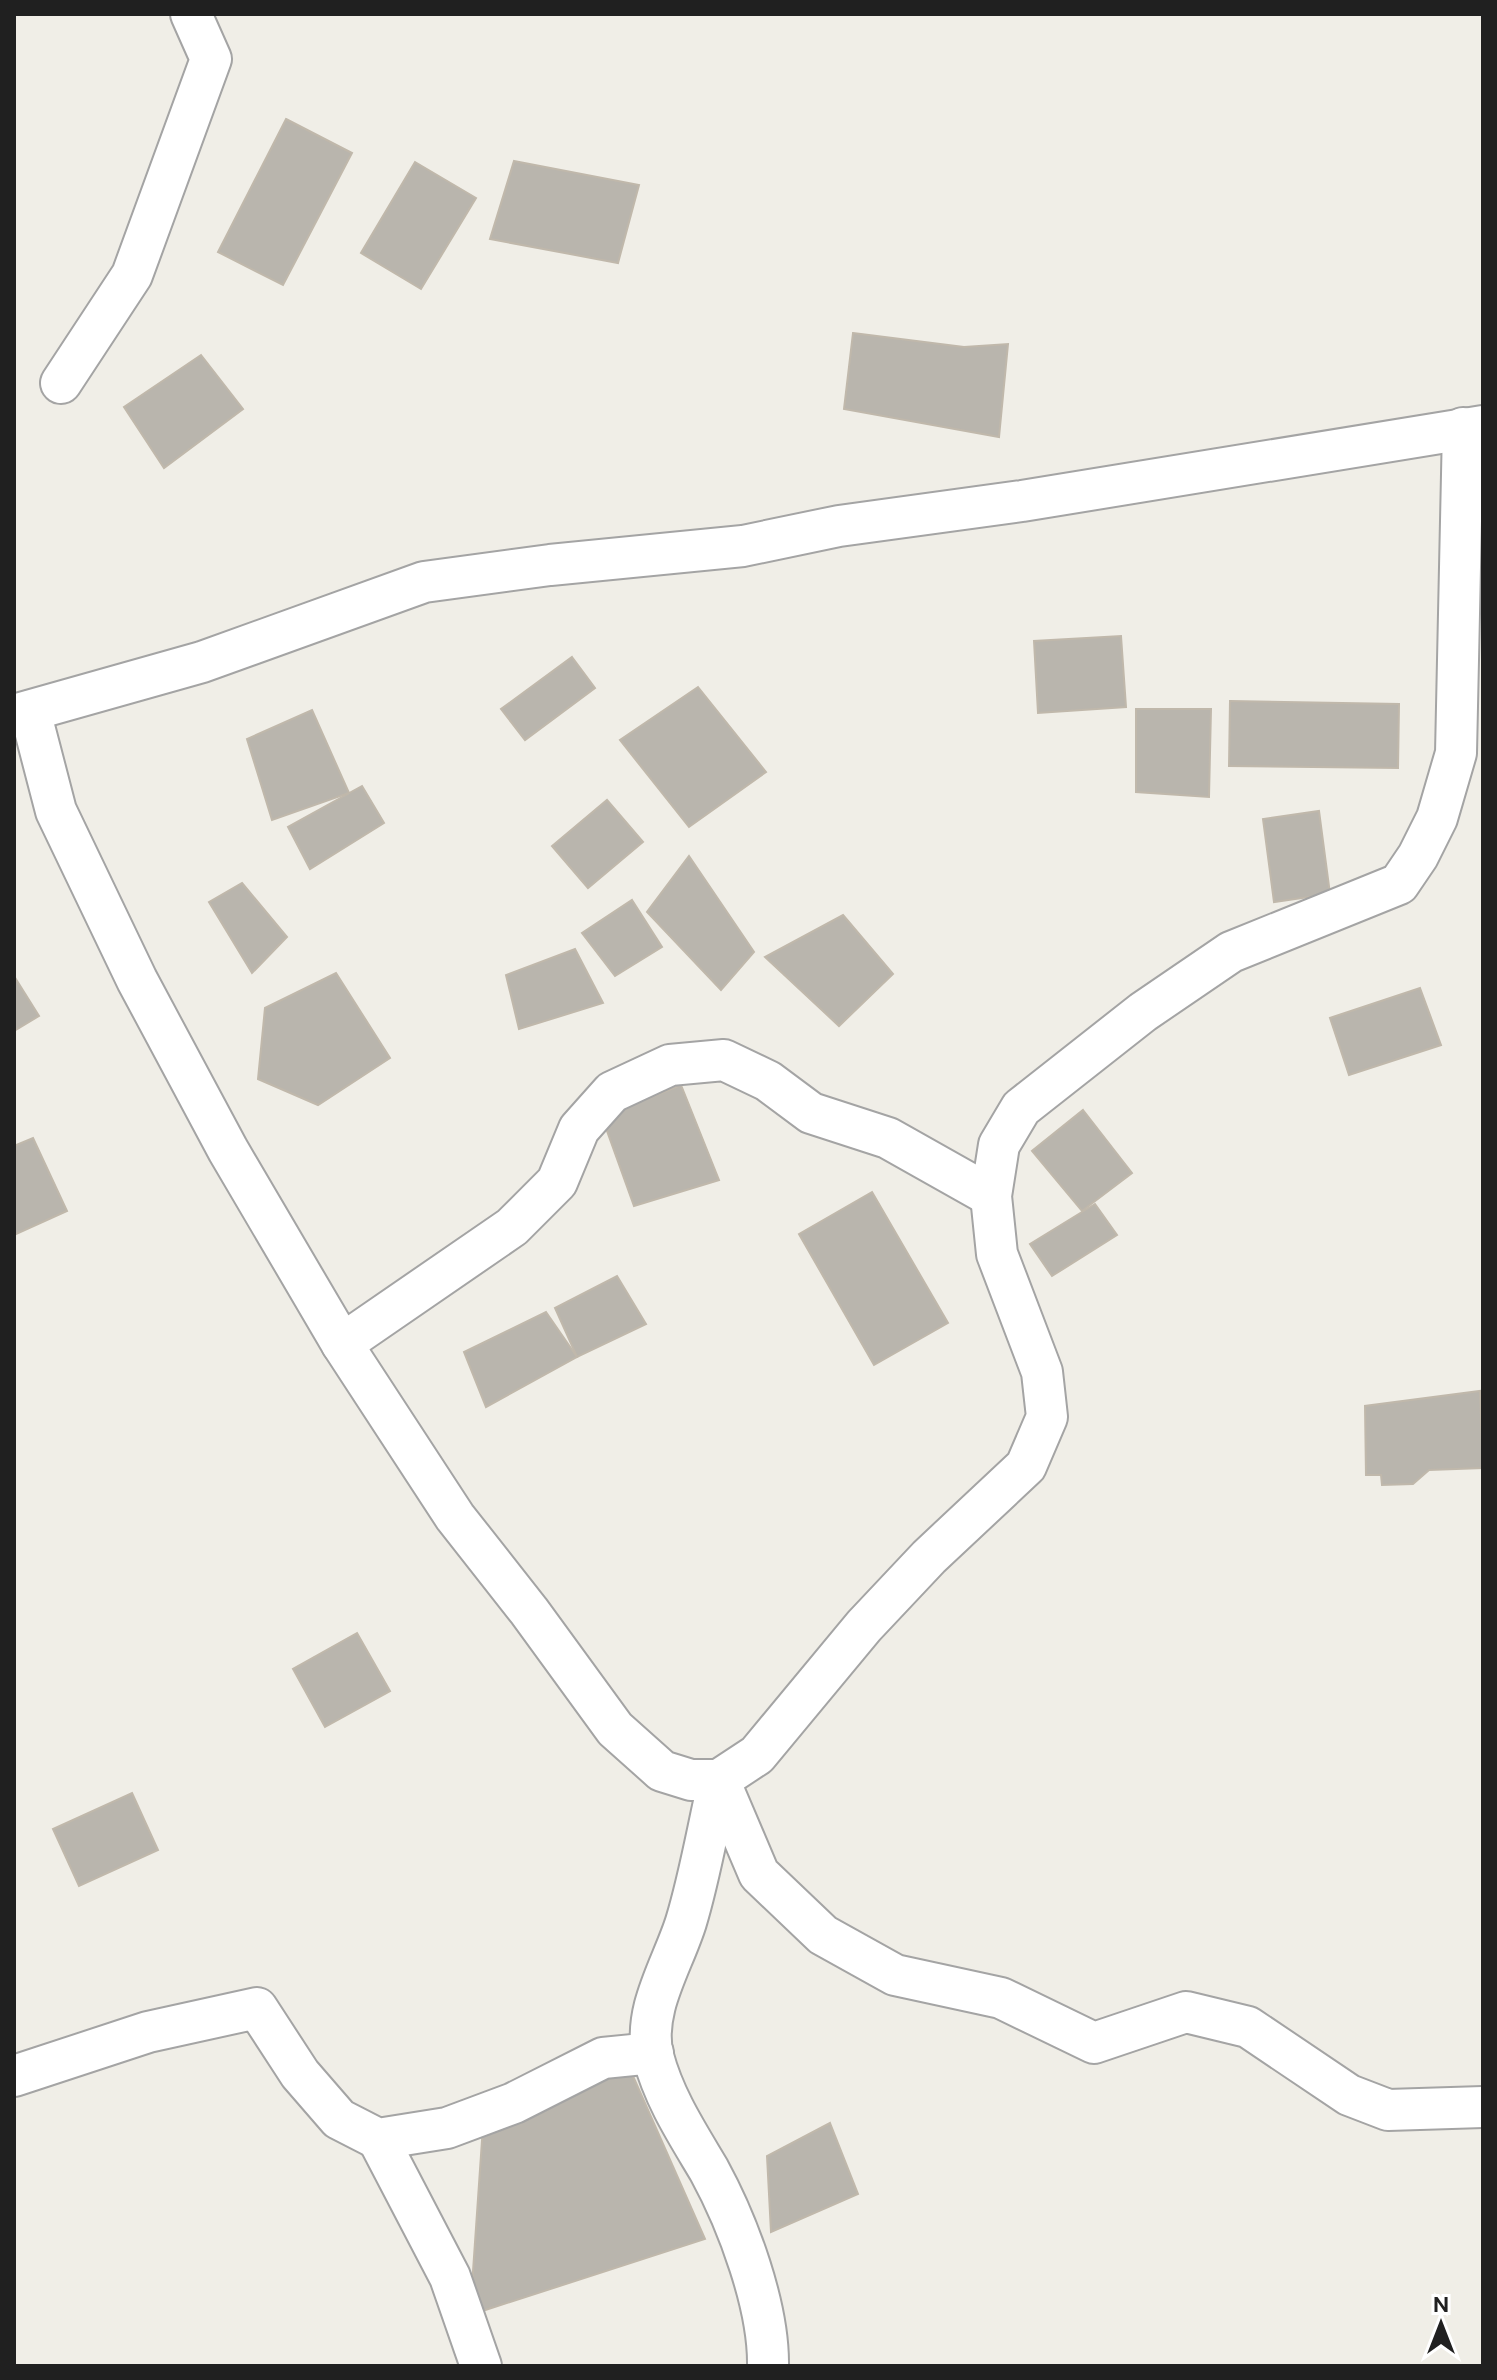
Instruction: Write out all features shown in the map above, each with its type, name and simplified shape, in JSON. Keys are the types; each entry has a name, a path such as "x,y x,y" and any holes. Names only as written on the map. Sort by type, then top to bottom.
{"street":[{"path":"61,383 132,275 211,59 191,14"},
{"path":"1473,427 1456,753 1437,818 1418,856 1399,884 1231,952 1143,1012 1021,1108 999,1145 991,1196 997,1254 1042,1372 1047,1417 1026,1466 929,1557 864,1626 757,1755 719,1780 691,1780 662,1771 615,1729 529,1611 455,1517 342,1344 228,1150 137,980 56,811 22,713 202,662 424,582 550,565 743,546 839,526 1022,501 1473,427"},
{"path":"342,1344 512,1227 557,1182 579,1129 612,1092 670,1065 724,1060 768,1081 811,1113 888,1138 991,1196"},
{"path":"719,1780 686,1922 655,2006 653,2053 674,2114 710,2173 745,2252 768,2340 768,2366"},
{"path":"719,1780 759,1874 823,1935 895,1975 1001,1998 1094,2043 1186,2012 1248,2027 1349,2095 1388,2110 1483,2107"},
{"path":"14,2076 148,2032 257,2008 300,2074 339,2119 378,2139 450,2277 481,2366"},
{"path":"378,2139 447,2128 514,2103 603,2058 653,2053"}],"building":[{"path":"286,119 352,153 283,285 218,252"},
{"path":"514,161 639,185 618,263 490,239"},
{"path":"415,162 476,198 421,289 361,253"},
{"path":"853,333 964,347 1008,344 999,437 844,409"},
{"path":"201,355 243,409 164,468 124,407"},
{"path":"1121,636 1126,707 1038,713 1034,641"},
{"path":"572,657 595,688 525,740 501,709"},
{"path":"698,687 766,772 689,827 620,740"},
{"path":"1230,701 1399,704 1398,768 1229,766"},
{"path":"1136,709 1211,709 1209,797 1136,792"},
{"path":"312,710 349,793 272,820 247,739"},
{"path":"362,786 384,823 310,869 288,827"},
{"path":"607,800 643,842 588,888 552,846"},
{"path":"1319,811 1330,894 1274,902 1263,819"},
{"path":"689,856 754,952 721,990 647,912"},
{"path":"242,883 287,937 252,973 209,902"},
{"path":"632,900 662,947 615,976 582,933"},
{"path":"843,915 893,974 839,1026 765,957"},
{"path":"575,949 603,1003 519,1029 506,975"},
{"path":"336,973 390,1058 318,1105 258,1079 265,1008"},
{"path":"14,976 39,1016 14,1031"},
{"path":"1420,988 1441,1045 1349,1075 1330,1018"},
{"path":"681,1085 719,1180 634,1206 602,1117"},
{"path":"1083,1110 1132,1173 1082,1211 1032,1151"},
{"path":"33,1138 67,1211 14,1235 14,1146"},
{"path":"872,1192 948,1323 874,1365 799,1234"},
{"path":"1095,1204 1117,1235 1052,1276 1030,1244"},
{"path":"617,1276 646,1324 577,1357 555,1308"},
{"path":"546,1312 577,1357 486,1407 464,1352"},
{"path":"1480,1391 1483,1468 1429,1470 1413,1484 1382,1485 1381,1475 1366,1475 1365,1406"},
{"path":"357,1633 390,1691 325,1727 293,1669"},
{"path":"132,1793 158,1850 79,1886 53,1829"},
{"path":"629,2067 705,2239 470,2315 483,2126"},
{"path":"830,2123 858,2194 771,2232 767,2156"}]}
